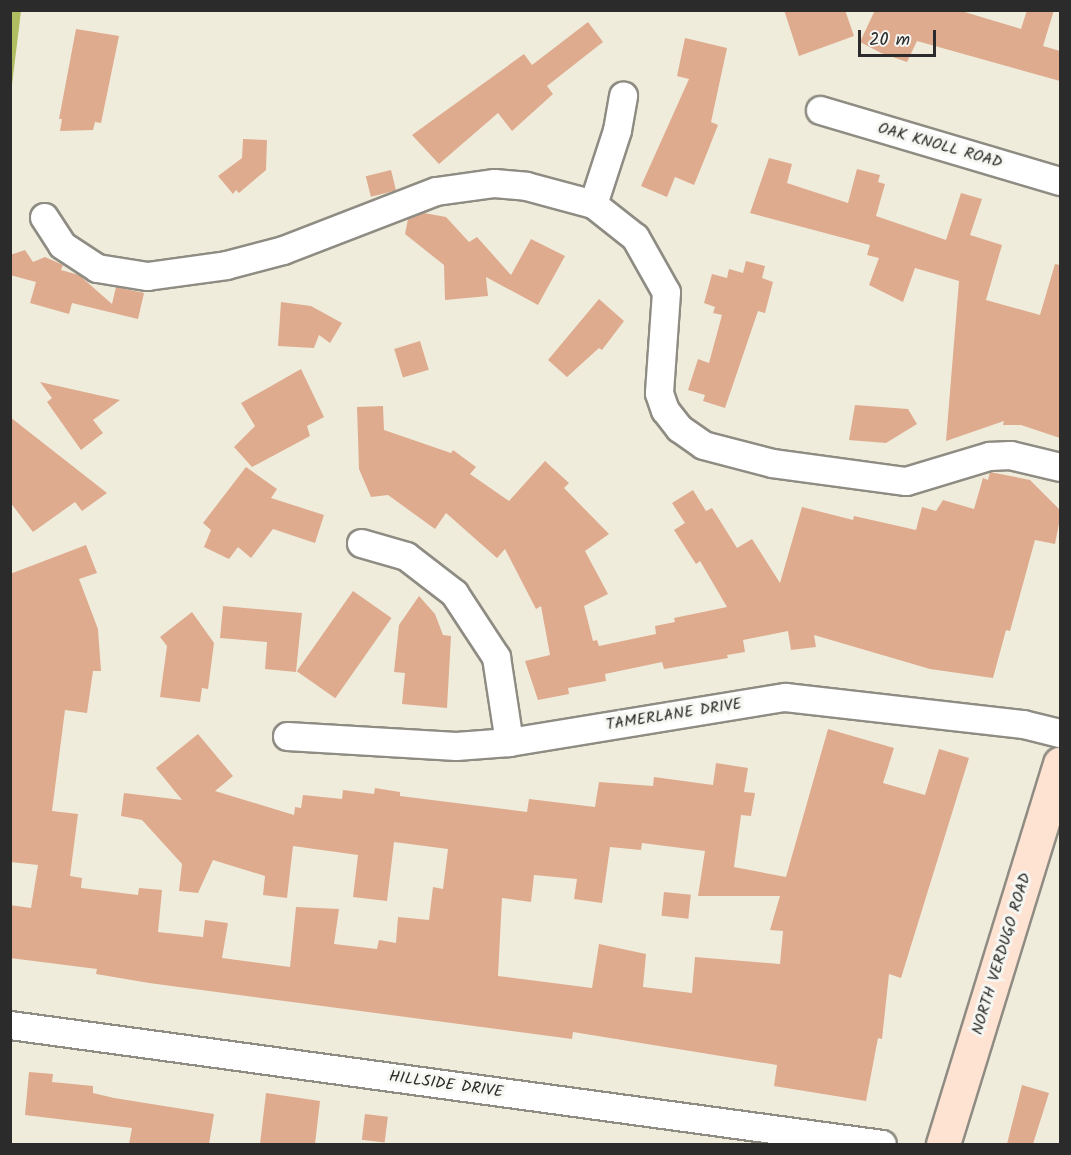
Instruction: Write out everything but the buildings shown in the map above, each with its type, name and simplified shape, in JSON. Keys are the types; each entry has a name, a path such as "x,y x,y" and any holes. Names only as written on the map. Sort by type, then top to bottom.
{"main road":[{"name":"NORTH VERDUGO ROAD","path":"943,1144 1060,764"}],"street":[{"path":"593,204 617,130 623,96"},
{"name":"OAK KNOLL ROAD","path":"820,110 1060,181"},
{"path":"44,217 62,244 98,268 147,276 226,265 283,250 436,191 504,184 593,204 635,237 656,268 666,292 667,317 659,393 665,410 679,428 703,445 772,463 906,481 989,456 1010,455 1060,467"},
{"path":"361,543 406,556 454,592 496,657 509,742"},
{"name":"TAMERLANE DRIVE","path":"287,736 456,746 509,742 784,697 1023,724 1060,733"},
{"name":"HILLSIDE DRIVE","path":"10,1024 882,1144"}],"green space":[{"path":"10,11 21,11 11,93"}]}
